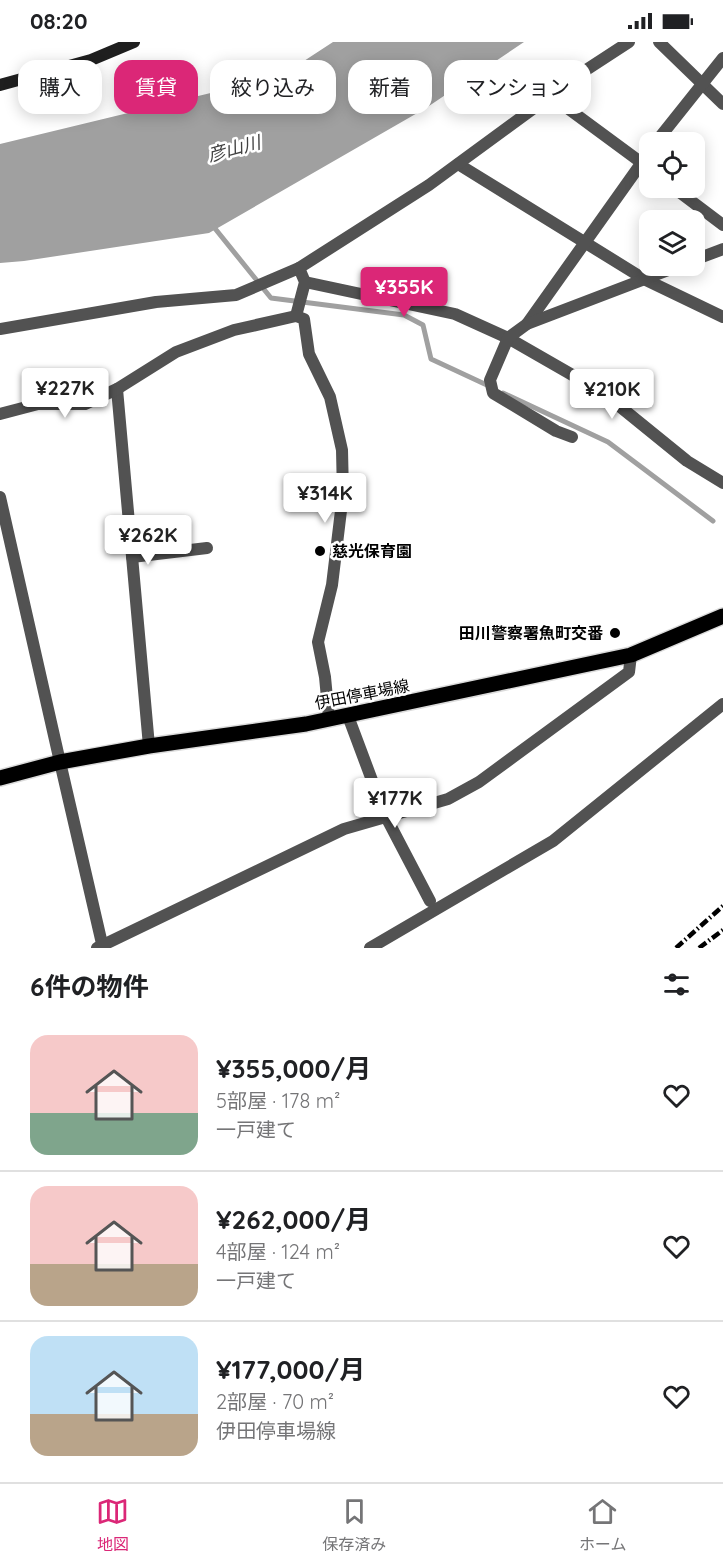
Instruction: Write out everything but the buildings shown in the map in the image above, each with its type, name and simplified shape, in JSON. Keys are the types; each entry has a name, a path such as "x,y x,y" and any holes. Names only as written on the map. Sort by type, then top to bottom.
{"main road":[{"path":"0,86 91,60 134,42"},
{"name":"伊田停車場線","path":"0,778 60,762 149,746 348,716 631,655 723,616"}],"street":[{"path":"591,68 629,42"},
{"path":"659,42 723,104"},
{"path":"664,132 723,58"},
{"path":"0,329 156,302 236,295 299,268 429,185 526,114"},
{"path":"575,114 639,162"},
{"path":"458,164 644,279 723,318"},
{"path":"527,324 585,241 639,174"},
{"path":"687,198 723,225"},
{"path":"705,256 723,249"},
{"path":"296,315 304,286 299,268"},
{"path":"572,436 556,431 493,393 490,380 508,338 527,324 652,276"},
{"path":"304,286 454,314 508,338 602,392 687,460 723,483"},
{"path":"0,414 38,404 85,404 117,389 176,352 234,330 296,315 304,319 309,354 330,397 342,450 342,505 332,585 318,642 325,677 328,719"},
{"path":"117,389 149,746"},
{"path":"0,497 100,947 344,828 448,799 479,782 629,672 631,655"},
{"path":"132,557 207,548"},
{"path":"370,948 553,841 723,704"},
{"path":"348,716 384,816 430,901"}],"water":[{"name":"彦山川","path":"333,42 524,42 497,60 444,60 444,96 432,104 432,60 348,60 348,114 416,114 209,233 0,263 0,144 124,114 198,114 198,96 210,93 210,114 336,114 336,60 305,60"}],"waterway":[{"path":"213,226 271,298 404,315 423,325 431,359 489,386"},
{"path":"503,393 608,442 713,521"}],"railway":[{"path":"676,948 723,906"},
{"path":"699,948 723,930"}],"place":[{"name":"慈光保育園","path":"320,551"},
{"name":"田川警察署魚町交番","path":"615,633"}]}
